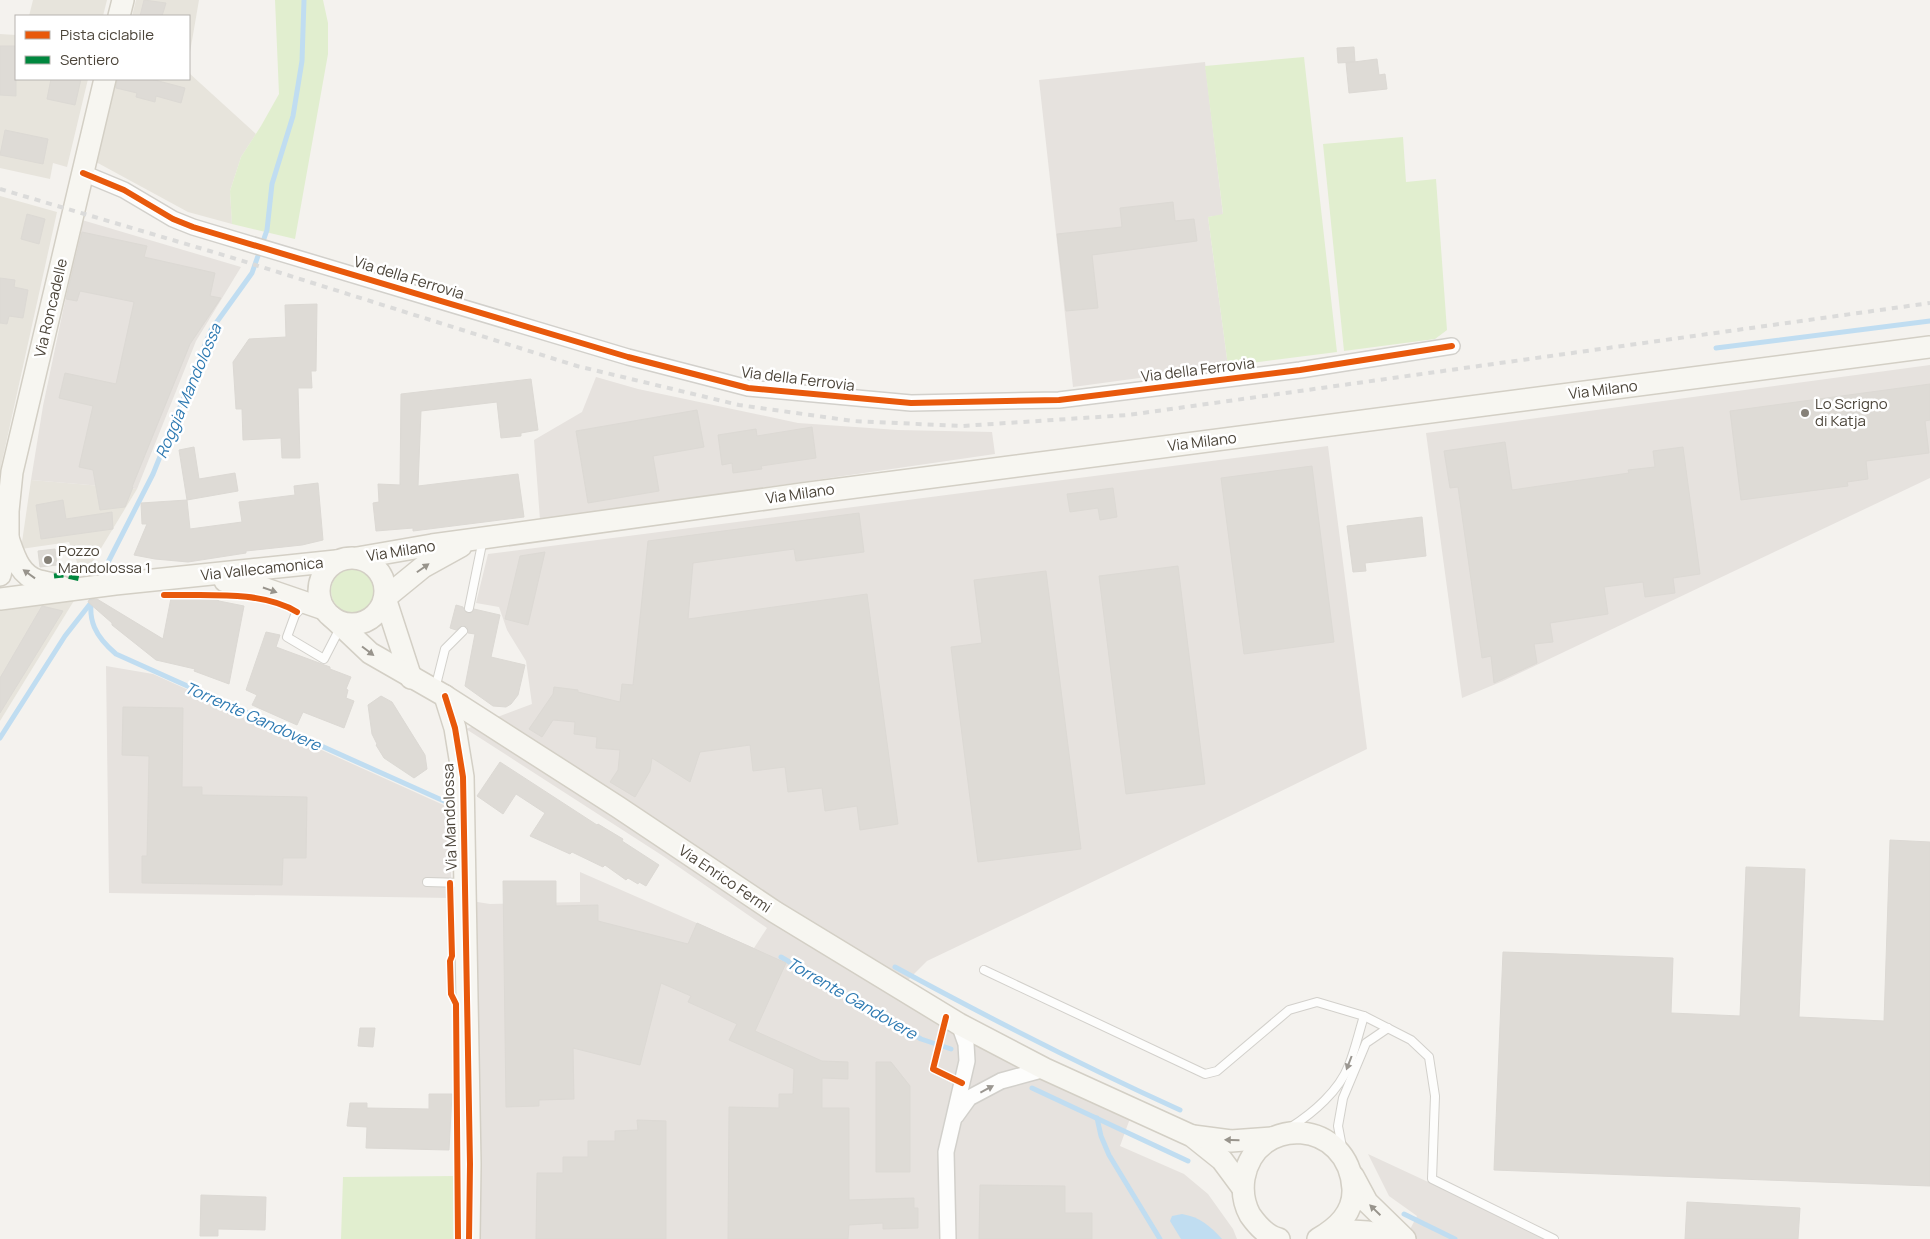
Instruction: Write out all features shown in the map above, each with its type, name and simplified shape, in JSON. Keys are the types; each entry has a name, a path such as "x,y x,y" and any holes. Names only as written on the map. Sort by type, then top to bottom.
{"main road":[{"path":"119,15 123,0"},
{"name":"Via Roncadelle","path":"0,575 8,538 10,466 105,80"},
{"name":"Via Milano","path":"358,558 822,491 1930,347"},
{"name":"Via Roncadelle","path":"8,538 20,567 28,575 38,581 55,583 75,589"},
{"name":"Via Milano","path":"385,598 422,567 444,554 478,540"},
{"path":"346,558 358,558 368,561 377,568 383,577 386,587 385,598 381,608 373,617 364,622 342,623 326,614 320,600 319,589 327,568 346,558"},
{"name":"Via Vallecamonica","path":"0,599 110,585 336,562"},
{"name":"Via Vallecamonica","path":"187,577 254,585 326,614"},
{"path":"385,598 411,678"},
{"name":"Via Enrico Fermi","path":"326,614 370,653 440,693 618,807 775,912 959,1024 1045,1069 1192,1136"},
{"name":"Via Mandolossa","path":"440,693 455,728 461,758 465,873 469,1239"},
{"path":"1192,1136 1231,1140 1272,1138 1292,1132 1311,1134 1330,1142 1348,1165 1367,1202 1404,1239"},
{"path":"1192,1136 1222,1160 1242,1187"},
{"path":"1272,1138 1257,1151 1246,1168 1242,1187 1246,1208 1260,1232 1279,1239"},
{"path":"1326,1234 1347,1214 1353,1195 1348,1165"},
{"path":"1326,1234 1368,1232 1404,1239"}],"street":[{"name":"Via della Ferrovia","path":"83,173 124,190 193,228 628,357 748,388 911,404 1059,400 1300,370 1452,346"},
{"path":"948,1239 946,1152 967,1061 966,1044 959,1024"},
{"path":"952,1121 969,1098 1001,1081 1045,1069"}],"lane":[{"path":"469,608 478,540"},
{"path":"326,614 324,659 287,637 294,615 326,614"},
{"path":"440,693 444,649 463,631"},
{"path":"427,882 465,873"},
{"path":"984,970 1205,1074 1217,1071 1288,1010 1317,1002 1364,1016 1411,1040 1429,1057 1435,1096 1432,1180 1554,1239"},
{"path":"1272,1138 1308,1116 1328,1098 1349,1067 1364,1016"},
{"path":"1348,1165 1338,1126 1343,1098 1366,1043 1388,1028"}],"shaded area":[{"path":"33,0 107,0 103,15 29,15"},
{"path":"136,0 199,0 190,52 190,15 132,15"},
{"path":"0,34 15,35 15,80 88,80 67,167 53,163 50,179 0,168"},
{"path":"1205,62 1223,215 1208,217 1228,366 1073,387 1039,80"},
{"path":"190,74 256,134 241,157 230,191 232,224 188,212 96,162 116,80 190,80"},
{"path":"0,196 57,212 1,466 0,484"},
{"path":"82,220 241,267 196,341 137,489 31,480 43,406"},
{"path":"1930,365 1930,478 1503,681 1462,698 1426,433"},
{"path":"596,377 638,389 798,423 898,430 992,432 995,454 540,520 534,440 582,412"},
{"path":"1328,446 1367,749 927,961 896,992 1132,1113 1120,1146 1184,1174 1208,1194 1233,1229 1237,1239 480,1239 481,1176 455,1176 451,898 109,893 106,666 153,674 448,807 452,898 490,904 580,902 580,872 754,948 767,928 663,856 466,729 532,704 526,661 507,630 499,607 476,603 488,554"},
{"path":"31,480 137,489 86,573 81,572 69,542 21,549"},
{"path":"75,599 0,721 0,611"},
{"path":"1368,1154 1551,1239 1405,1239 1417,1216 1389,1196"}],"green space":[{"path":"275,0 323,0 328,23 328,54 295,239 232,224 230,191 241,157 279,94"},
{"path":"1304,57 1337,352 1228,366 1208,217 1223,214 1205,66"},
{"path":"1403,137 1406,182 1436,179 1447,330 1435,339 1344,351 1323,144"},
{"path":"353,569 365,573 371,579 375,591 371,603 365,609 353,613 341,609 335,603 331,591 335,579 341,573"},
{"path":"455,1176 454,1239 341,1239 343,1177"}],"water":[{"path":"1182,1214 1194,1217 1204,1223 1222,1239 1181,1239 1170,1221 1172,1216"}],"building":[{"path":"144,0 166,3 162,15 140,15"},
{"path":"0,46 15,46 16,96 0,95"},
{"path":"1354,47 1355,62 1338,63 1337,48"},
{"path":"1377,59 1379,75 1385,74 1387,89 1349,93 1346,63"},
{"path":"51,80 81,80 75,105 47,99"},
{"path":"117,80 155,80 185,88 181,103 156,96 155,102 136,97 137,93 116,88"},
{"path":"5,130 48,139 43,164 0,155"},
{"path":"1173,202 1175,221 1194,219 1197,241 1092,255 1098,308 1066,311 1057,234 1122,227 1120,208"},
{"path":"27,214 45,219 39,244 21,239"},
{"path":"82,232 147,246 144,257 215,273 210,296 221,298 190,344 125,507 100,510 93,470 79,467 93,406 59,398 65,373 116,384 134,302 80,291 77,301 66,299"},
{"path":"0,278 15,280 14,287 28,290 23,318 9,316 7,324 0,323"},
{"path":"317,304 316,371 311,371 312,388 298,388 300,458 282,458 281,438 243,440 242,409 236,409 233,362 249,339 286,337 285,305"},
{"path":"531,379 538,430 521,433 521,436 501,438 497,402 421,411 418,486 518,474 524,517 413,531 413,528 376,531 373,503 379,502 378,484 400,485 401,394"},
{"path":"1930,384 1930,420 1925,421 1929,453 1866,461 1868,479 1847,482 1848,486 1741,500 1730,411"},
{"path":"697,410 704,447 653,456 659,491 588,503 576,431"},
{"path":"812,427 816,458 761,466 762,469 733,473 732,463 722,465 718,435 756,429 757,436"},
{"path":"1505,442 1512,490 1629,473 1628,470 1655,467 1653,451 1683,447 1700,574 1673,578 1675,593 1645,597 1643,582 1604,587 1608,614 1550,623 1553,642 1534,644 1537,663 1494,683 1491,656 1482,658 1458,487 1450,488 1444,451"},
{"path":"194,447 199,479 235,473 238,491 187,500 179,450"},
{"path":"1312,466 1334,642 1244,654 1221,478"},
{"path":"318,483 323,540 302,545 246,551 246,553 188,562 134,555 147,524 142,524 141,503 187,500 190,529 242,522 239,502 295,495 294,486"},
{"path":"1113,488 1117,517 1100,520 1098,508 1070,512 1067,494"},
{"path":"63,500 66,519 112,512 113,529 41,539 36,505"},
{"path":"859,513 864,552 796,561 794,549 693,563 688,619 867,594 898,824 860,830 857,806 825,811 822,788 788,792 785,767 753,771 750,745 700,752 690,782 652,758 650,771 635,797 610,782 618,770 620,750 596,748 597,737 574,734 575,722 553,720 542,737 529,729 553,694 554,687 578,690 578,692 620,702 622,684 633,685 648,541"},
{"path":"1422,517 1426,556 1365,563 1366,571 1353,572 1347,526"},
{"name":"Pozzo Mandolossa 1","path":"55,549 57,565 40,567 38,551"},
{"path":"545,552 528,625 505,619 520,556"},
{"path":"1178,566 1205,784 1126,794 1099,576"},
{"path":"1046,571 1081,849 978,862 951,647 982,643 974,580"},
{"path":"171,598 216,598 219,601 244,606 229,684 194,671 195,669 156,660 112,625 88,602 89,600 97,599 163,639"},
{"path":"456,605 463,607 467,613 471,613 474,609 500,615 491,657 525,665 518,695 506,707 493,706 465,686 475,634 468,633 467,627 464,626 456,630 450,628"},
{"path":"42,606 63,611 0,713 0,678"},
{"path":"266,632 280,635 276,647 351,677 346,689 348,690 346,698 354,701 344,728 303,712 297,725 252,705 257,695 246,690"},
{"path":"381,696 392,702 425,755 427,769 414,778 384,758 376,745 372,734 368,705"},
{"path":"123,707 183,708 182,787 202,787 202,795 307,797 306,858 283,858 282,885 142,883 142,856 147,856 149,756 122,755"},
{"path":"500,762 597,825 623,839 622,841 659,865 646,886 628,878 626,880 605,865 603,867 572,852 570,854 530,836 545,813 516,794 503,814 477,796"},
{"path":"1890,840 1930,842 1930,1186 1494,1170 1503,952 1673,958 1671,1013 1740,1016 1746,867 1805,869 1799,1017 1884,1021"},
{"path":"503,881 556,881 556,906 598,905 598,921 688,944 697,923 786,963 755,1031 822,1061 848,1062 848,1079 822,1078 822,1108 849,1108 849,1200 914,1198 914,1208 918,1208 918,1228 883,1229 883,1223 849,1225 848,1239 728,1239 729,1107 779,1108 779,1094 793,1094 794,1069 729,1040 737,1024 688,1002 691,996 661,983 640,1065 573,1048 574,1099 539,1100 539,1106 506,1107"},
{"path":"360,1028 375,1028 373,1047 358,1046"},
{"path":"876,1062 891,1062 910,1086 910,1172 876,1172"},
{"path":"429,1094 452,1094 449,1150 366,1148 367,1127 347,1126 350,1103 367,1103 367,1108 429,1109"},
{"path":"637,1120 666,1121 666,1239 536,1239 537,1173 563,1173 563,1157 588,1157 588,1141 615,1141 615,1131 638,1130"},
{"path":"980,1185 1065,1186 1065,1213 1092,1213 1092,1239 979,1239"},
{"path":"201,1195 266,1197 265,1230 218,1229 218,1236 200,1236"},
{"path":"1687,1202 1800,1208 1798,1239 1685,1239"}],"waterway":[{"name":"Roggia Mandolossa","path":"99,580 153,474 211,330 252,273 267,230 272,184 293,116 302,61 304,0"},
{"path":"1716,348 1930,321"},
{"name":"Torrente Gandovere","path":"93,593 91,612 94,627 103,641 116,654 444,801"},
{"path":"0,738 65,636 90,604"},
{"name":"Torrente Gandovere","path":"781,957 921,1039 951,1049"},
{"path":"895,967 1036,1041 1180,1110"},
{"name":"Torrente Gandovere","path":"1032,1088 1188,1161"},
{"path":"1097,1118 1101,1136 1109,1155 1160,1239"},
{"path":"1404,1214 1455,1239"}],"railway":[{"path":"0,189 230,257 577,366 739,405 853,421 962,426 1128,415 1930,303"}],"marked path":[{"path":"54,576 63,575 81,579"}],"cycle path":[{"path":"83,173 124,190 173,219 193,227 628,357 748,388 911,403 1059,400 1300,370 1452,346"},
{"path":"164,595 250,597 283,605 297,612"},
{"path":"445,696 455,728 463,777 470,1164 469,1239"},
{"path":"450,883 451,994 456,1004 458,1239"},
{"path":"946,1017 933,1069 962,1083"}],"place":[{"name":"Lo Scrigno di Katja","path":"1805,413"},
{"name":"Pozzo Mandolossa 1","path":"48,560"}]}
